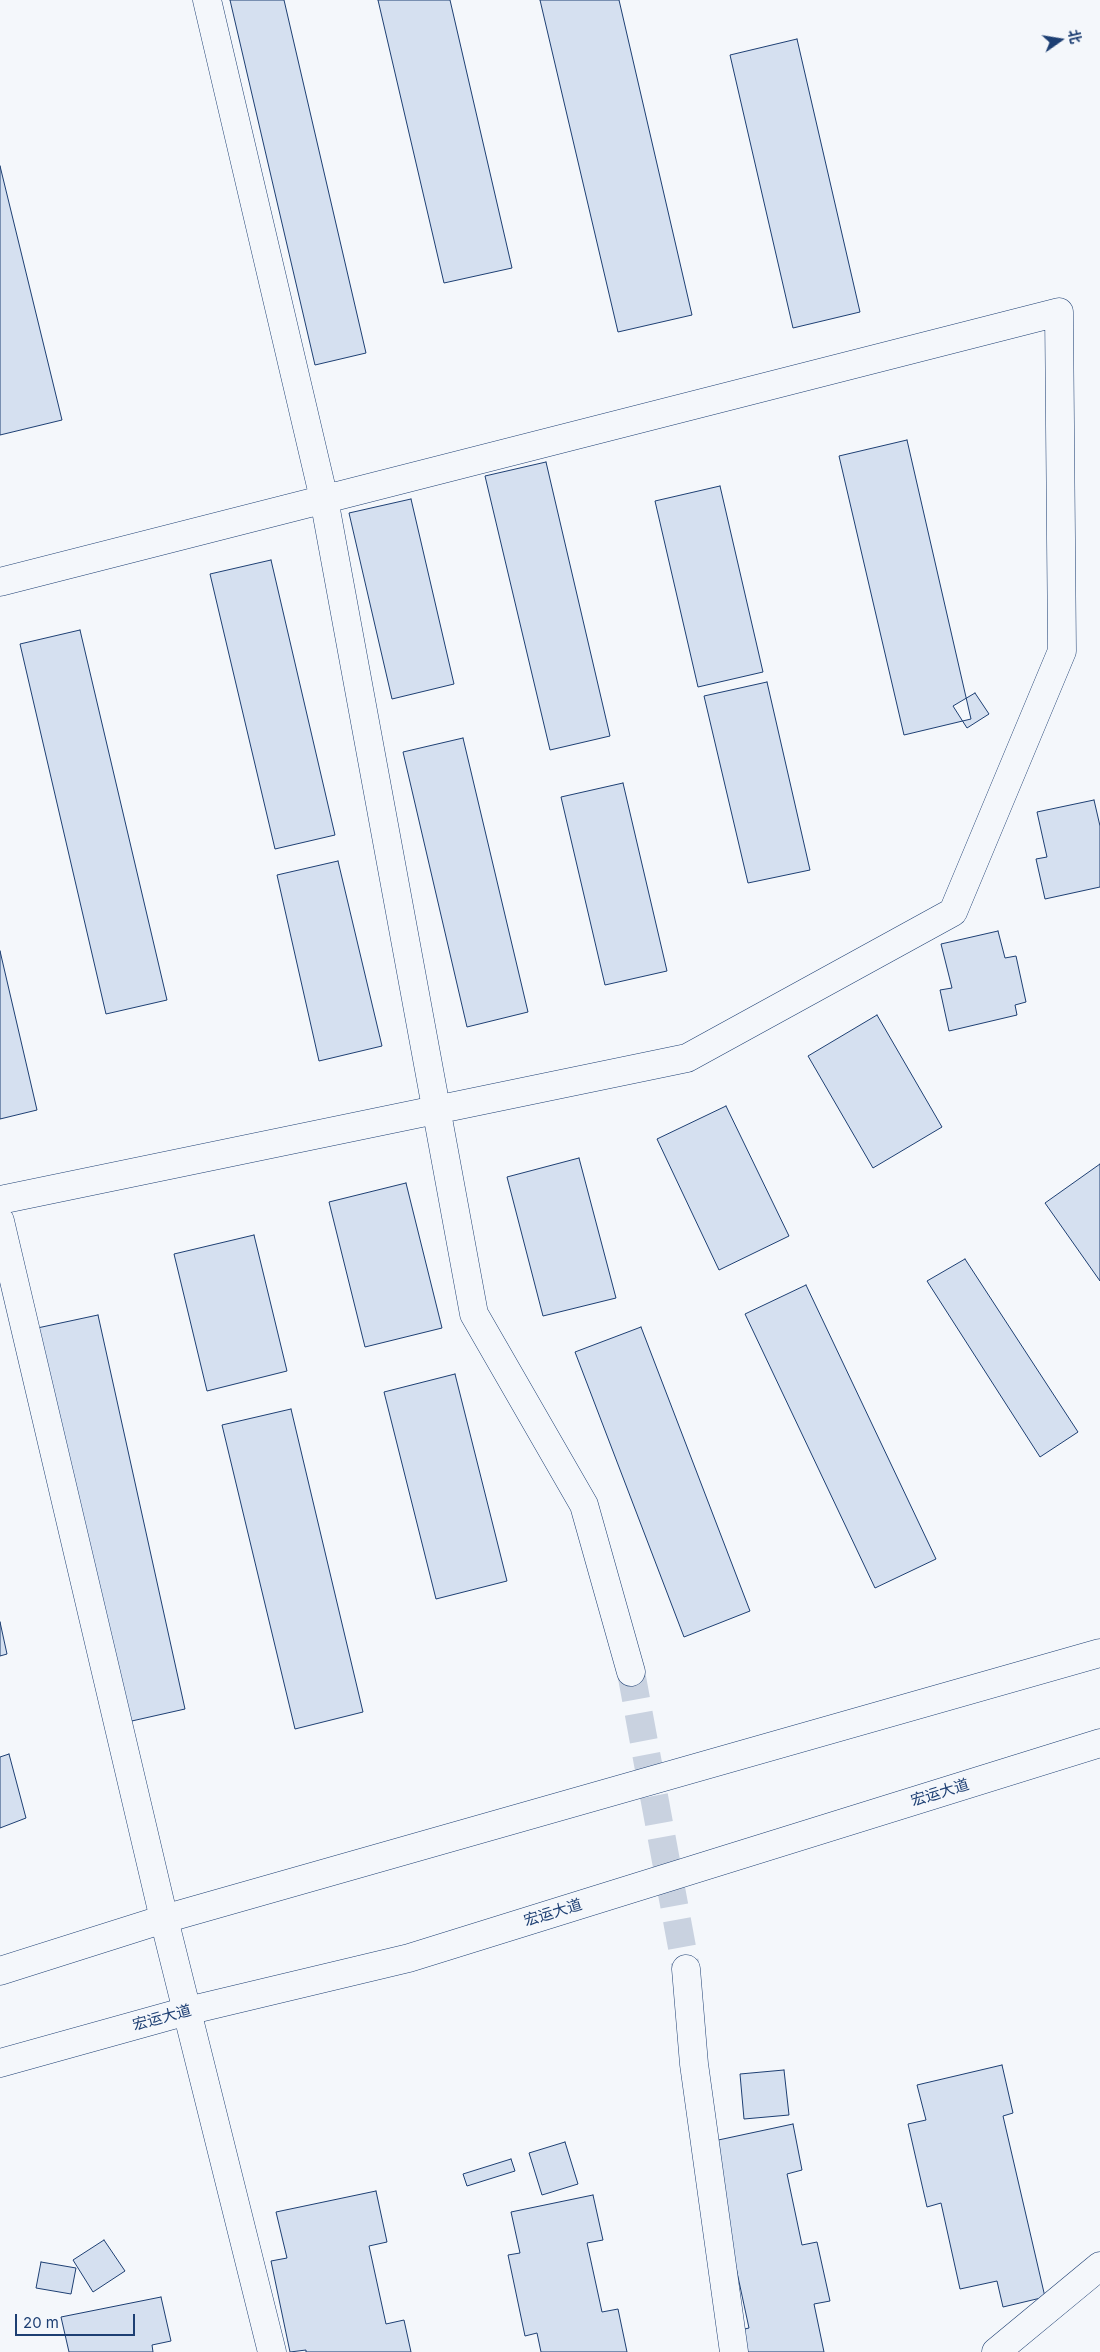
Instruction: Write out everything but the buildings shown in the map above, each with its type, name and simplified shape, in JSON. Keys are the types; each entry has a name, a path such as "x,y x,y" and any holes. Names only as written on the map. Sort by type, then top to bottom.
{"street":[{"path":"207,0 324,499 474,1314 584,1505 631,1672"},
{"path":"0,582 1059,312 1062,651 953,912 687,1058 0,1200"},
{"path":"0,1221 164,1919 272,2352"},
{"path":"0,1971 164,1919 1100,1653"},
{"name":"宏运大道","path":"0,2063 187,2011 409,1958 1100,1743"},
{"path":"686,1969 694,2064 734,2352"},
{"path":"996,2352 1100,2266"}],"tunnel":[{"path":"631,1672 686,1969"}]}
